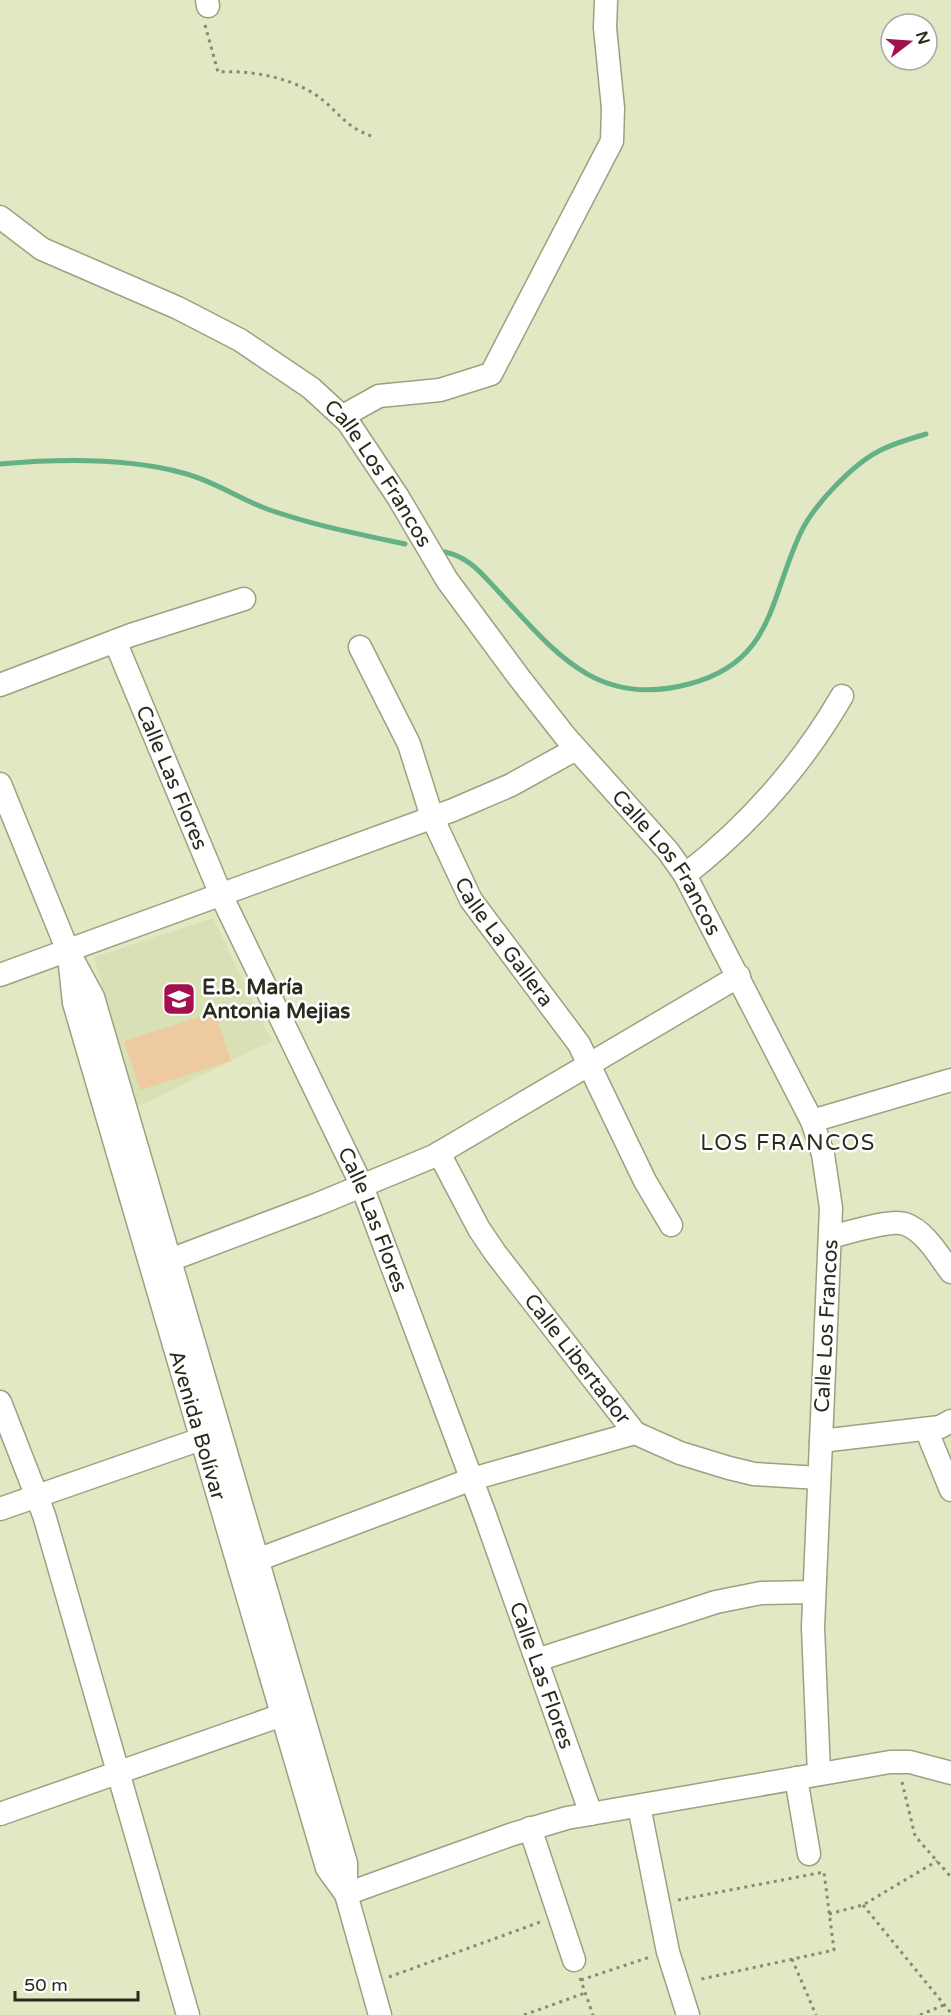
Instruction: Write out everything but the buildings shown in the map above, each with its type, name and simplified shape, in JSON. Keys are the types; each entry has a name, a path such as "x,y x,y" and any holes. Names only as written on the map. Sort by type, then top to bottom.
{"street":[{"path":"343,416 379,396 440,390 491,374 612,141 615,131 604,28 606,0"},
{"name":"Calle Los Francos","path":"0,217 42,249 178,308 240,340 311,388 343,416 399,497 447,580 521,680 576,749 668,851 685,875 739,976 812,1121 829,1182 831,1237 814,1592 814,1665 819,1774"},
{"path":"0,685 115,641 244,599"},
{"name":"Calle Las Flores","path":"115,641 221,895 362,1186 471,1479 591,1814"},
{"name":"Calle La Gallera","path":"360,647 409,744 432,817 471,900 557,1012 590,1064 645,1181 671,1226"},
{"path":"685,875 717,850 755,813 806,754 843,696"},
{"path":"0,975 432,817 511,785 576,749"},
{"name":"Avenida Bolívar","path":"0,784 68,951 93,997 346,1863 346,1894 371,1983 373,2013"},
{"name":"Avenida Bolívar","path":"68,951 74,1003 327,1868 346,1894"},
{"path":"170,1260 362,1186 439,1153 739,976"},
{"path":"812,1121 951,1080"},
{"name":"Calle Libertador","path":"439,1153 478,1229 635,1433 680,1453 729,1468 754,1474 819,1478"},
{"path":"831,1237 892,1224 905,1224 927,1241 951,1272"},
{"path":"0,1402 37,1496 188,2015"},
{"path":"821,1441 940,1427 951,1421"},
{"path":"926,1429 951,1490"},
{"path":"257,1560 471,1479 635,1433"},
{"path":"0,1509 201,1438"},
{"path":"537,1660 724,1600 761,1593 814,1592"},
{"path":"0,1814 282,1715"},
{"path":"346,1894 530,1828 591,1814 897,1762 930,1766 951,1773"},
{"path":"796,1778 809,1854"},
{"path":"639,1806 668,1952 688,2015"},
{"path":"530,1828 577,1970"}],"path":[{"path":"208,3 205,31 218,72 253,72 301,87 322,100 351,127 371,136"},
{"path":"897,1762 915,1836 951,1876"},
{"path":"829,1914 863,1905 937,1861"},
{"path":"658,1904 824,1872 834,1950 677,1984"},
{"path":"863,1905 951,2013"},
{"path":"371,1983 559,1915"},
{"path":"593,2015 577,1970 668,1952"},
{"path":"792,1959 816,2015"},
{"path":"524,2015 585,1993"},
{"path":"920,2015 944,2005"}],"shaded area":[{"name":"E.B. María Antonia Mejias","path":"213,918 272,1041 137,1107 94,957"},
{"path":"215,1012 231,1061 140,1090 124,1041"}],"waterway":[{"path":"445,552 454,554 475,567 559,653 580,669 602,681 628,688 656,690 689,684 717,674 738,660 753,644 765,625 801,532 824,498 868,457 896,443 926,434"},
{"path":"0,464 92,461 162,468 204,480 256,505 284,515 405,544"}],"place":[{"name":"E.B. María Antonia Mejias","path":"179,999"}],"district":[{"name":"LOS FRANCOS","path":"788,1142"}]}
